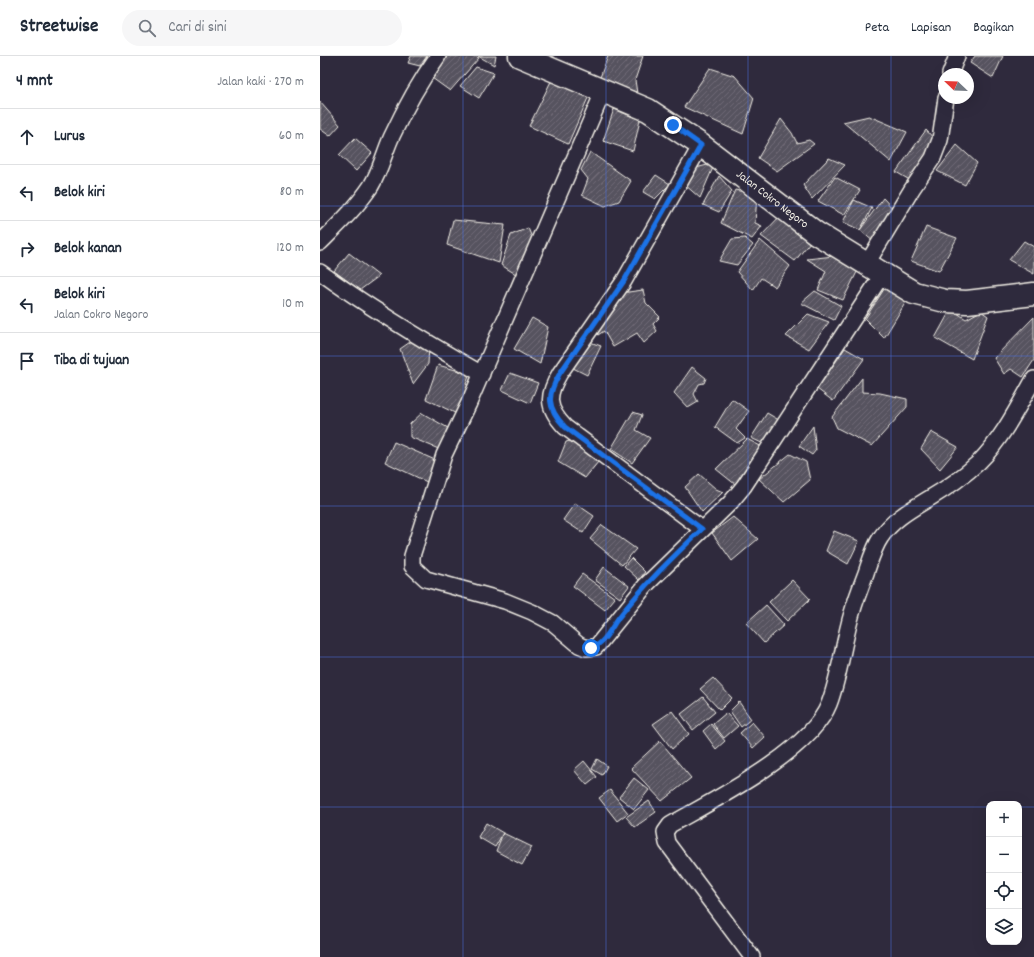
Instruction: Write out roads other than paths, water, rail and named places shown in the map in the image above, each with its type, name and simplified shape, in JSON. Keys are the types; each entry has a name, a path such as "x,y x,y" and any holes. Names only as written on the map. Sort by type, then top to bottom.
{"street":[{"path":"320,243 356,206 371,186 400,119 428,70 438,56"},
{"name":"Jalan Cokro Negoro","path":"520,56 648,110 701,145 816,233 874,270 914,293 945,301 974,301 1034,294"},
{"path":"952,68 957,56"},
{"path":"603,92 482,374 444,455 414,548 412,566 426,579 505,602 532,612 553,623 580,645 591,648 596,647 602,642 619,617 646,585 730,503 748,480 874,270 912,190 933,158 940,140 945,104"},
{"path":"701,145 624,281 560,373 551,389 549,399 557,419 565,427 702,529"},
{"path":"320,272 364,304 482,374"},
{"path":"752,957 667,844 665,832 670,825 770,766 802,739 821,719 834,685 852,612 880,538 889,525 934,496 978,463 993,446 1034,379"}]}
